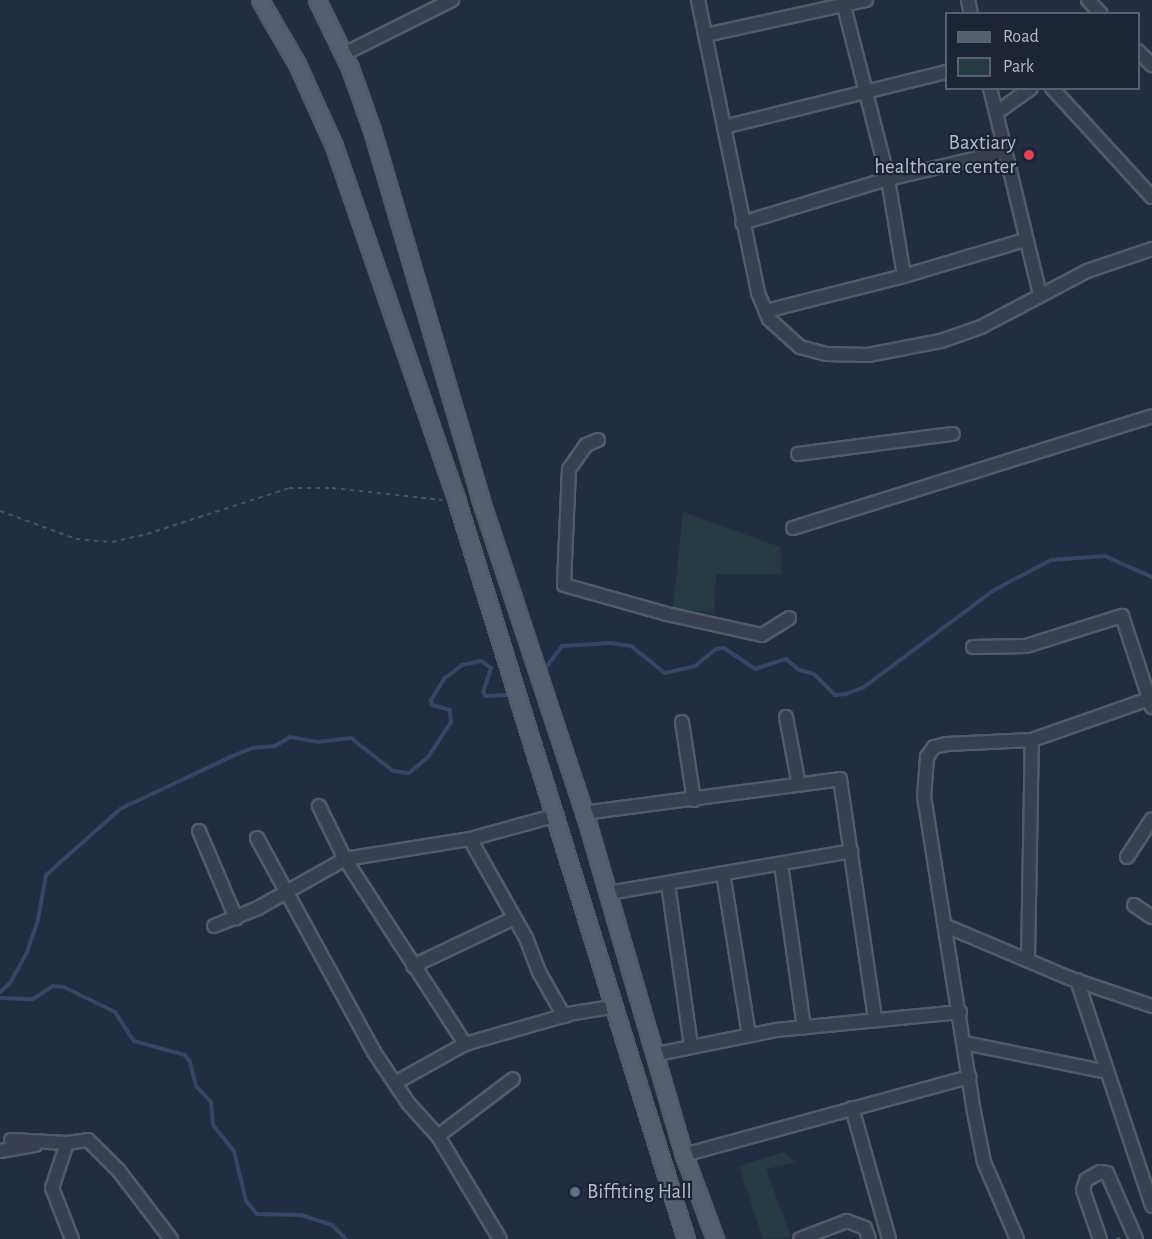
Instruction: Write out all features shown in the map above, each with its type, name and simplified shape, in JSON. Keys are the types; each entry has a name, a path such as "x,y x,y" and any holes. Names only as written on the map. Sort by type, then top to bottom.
{"main road":[{"path":"260,0 297,64 330,136 457,502 557,816 613,1007 686,1239"},
{"path":"317,0 344,54 372,130 480,498 609,893 657,1054 684,1155 715,1239"},
{"path":"457,502 480,498"}],"street":[{"path":"344,54 452,0"},
{"path":"698,0 742,223 766,311 783,335 800,347 826,354 868,355 941,341 981,327 1087,271 1152,249"},
{"path":"705,35 866,0"},
{"path":"1088,0 1099,12"},
{"path":"844,6 888,179 904,276"},
{"path":"1140,53 1152,65"},
{"path":"724,127 864,90 945,72"},
{"path":"990,90 1003,152 1040,294"},
{"path":"996,113 1028,90"},
{"path":"1054,90 1152,197"},
{"path":"742,223 888,179 1003,152"},
{"path":"766,311 904,276 1025,240"},
{"path":"793,528 1152,416"},
{"path":"798,454 953,434"},
{"path":"598,440 586,445 569,469 564,585 668,614 762,634 789,618"},
{"path":"973,647 1026,646 1122,616 1147,675 1151,703 1032,740 947,744 934,747 927,757 924,797 984,1162 1017,1239"},
{"path":"786,717 799,785"},
{"path":"682,722 694,800"},
{"path":"1028,960 1032,740"},
{"path":"583,813 840,779 875,1020"},
{"path":"319,806 345,859 465,1044"},
{"path":"214,926 236,918 286,893 345,859 470,839 557,816"},
{"path":"1127,857 1152,819"},
{"path":"199,831 236,918"},
{"path":"257,838 394,1083 438,1136 500,1239"},
{"path":"470,839 514,918 564,1016"},
{"path":"609,893 851,852"},
{"path":"781,864 804,1027"},
{"path":"723,873 749,1035"},
{"path":"668,884 691,1046"},
{"path":"1134,905 1152,917"},
{"path":"413,966 514,918"},
{"path":"946,927 1077,980 1152,1006"},
{"path":"1077,980 1152,1206"},
{"path":"394,1083 465,1044 564,1016 613,1007"},
{"path":"657,1054 749,1035 804,1027 960,1012"},
{"path":"966,1043 1107,1072"},
{"path":"684,1155 970,1077"},
{"path":"438,1136 513,1079"},
{"path":"852,1108 889,1239"},
{"path":"11,1140 67,1143 88,1140 119,1172 166,1237"},
{"path":"0,1150 48,1142"},
{"path":"67,1143 52,1188 72,1239"},
{"path":"1100,1239 1083,1190 1086,1180 1100,1172 1107,1173 1136,1239"},
{"path":"800,1239 847,1221 865,1228 869,1239"}],"path":[{"path":"0,511 64,535 100,542 136,538 289,488 332,488 457,502"}],"green space":[{"path":"683,512 780,547 782,574 716,574 714,613 673,609"},
{"path":"784,1152 796,1162 766,1169 791,1237 763,1239 739,1166"}],"waterway":[{"path":"544,670 562,646 611,643 631,646 665,673 695,666 716,649 724,648 755,669 786,659 799,670 814,674 835,695 846,694 864,687 994,590 1051,560 1105,556 1152,577"},
{"path":"0,992 10,983 27,952 38,920 46,875 120,809 235,755 252,748 275,746 290,737 318,742 351,738 393,771 409,773 428,757 451,722 450,710 432,705 431,700 445,678 462,665 481,661 491,668 483,692 486,696 506,695"},
{"path":"0,998 33,999 53,986 64,987 115,1012 134,1041 185,1055 190,1062 196,1086 211,1102 213,1125 234,1151 246,1201 257,1214 301,1215 332,1225 346,1239"}],"place":[{"name":"Baxtiary healthcare center","path":"1029,155"},
{"name":"Biffiting Hall","path":"575,1192"}]}
